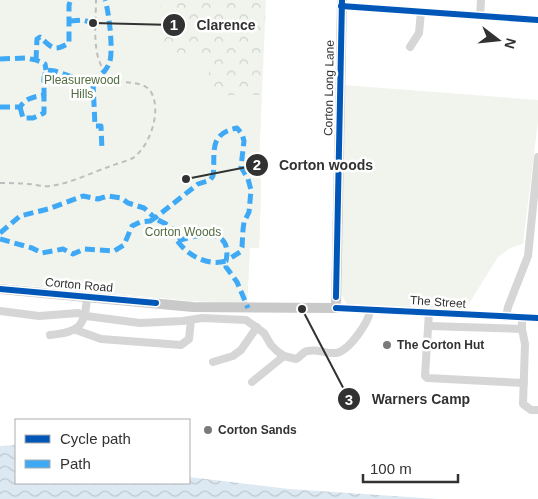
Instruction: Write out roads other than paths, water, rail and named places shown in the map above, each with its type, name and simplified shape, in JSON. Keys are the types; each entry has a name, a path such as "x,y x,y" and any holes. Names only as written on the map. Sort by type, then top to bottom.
{"main road":[{"name":"Corton Long Lane","path":"336,308 342,3"},
{"name":"Corton Road","path":"0,289 156,303"},
{"name":"The Street","path":"156,303 202,307 336,308"}],"street":[{"path":"480,16 481,0"},
{"path":"342,3 421,12 538,20"},
{"path":"410,47 420,33 421,12"},
{"path":"506,317 508,307 528,256 535,218 538,157"},
{"path":"76,330 86,316 87,297"},
{"name":"The Street","path":"336,308 538,318"},
{"path":"0,311 40,316 78,313 86,316 140,323 202,318 246,320 264,333 271,346 284,356 296,359 308,350 337,352 349,346 370,316 370,309"},
{"path":"429,312 425,376 427,378 524,383"},
{"path":"522,318 525,344 523,404 531,410 538,410"},
{"path":"50,335 76,330 101,339 181,346 189,339 191,320"},
{"path":"428,326 522,329"},
{"path":"213,362 233,356 242,350 257,327"},
{"path":"252,382 284,356"}],"water":[{"path":"15,445 15,484 190,484 190,477 289,489 438,499 0,499 0,446"}],"railway":[{"path":"0,183 47,186 65,183 133,158 145,145 155,118 154,100 149,89 142,85 112,78 104,70 96,49 96,0"}],"place":[{"name":"Clarence","path":"93,23"},
{"name":"Corton woods","path":"186,179"},
{"name":"Warners Camp","path":"302,309"},
{"name":"The Corton Hut","path":"387,345"},
{"name":"Corton Sands","path":"208,430"}],"park label":[{"name":"Pleasurewood Hills","path":"82,87"},
{"name":"Corton Woods","path":"183,232"}]}
